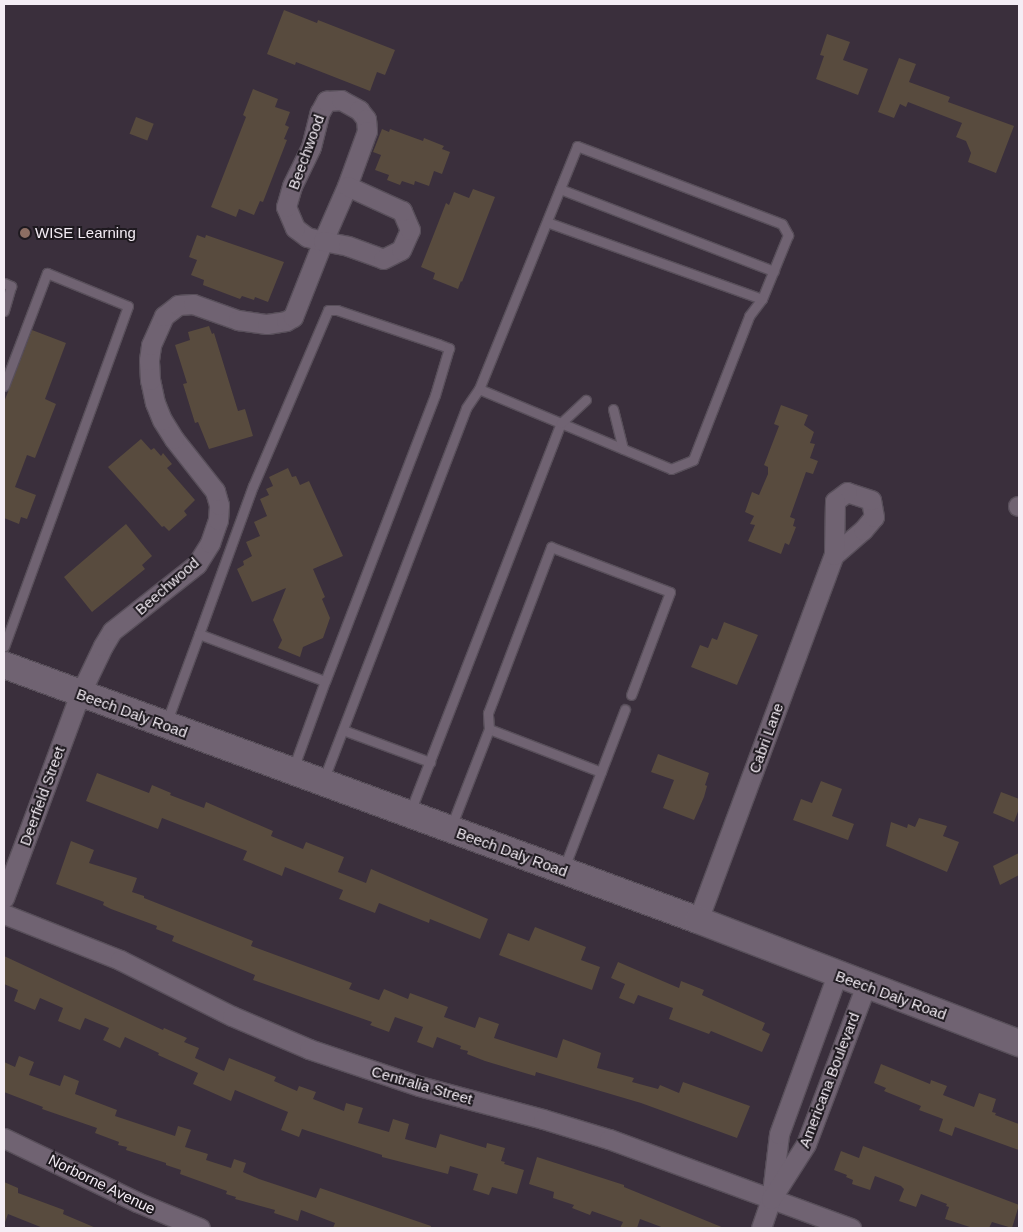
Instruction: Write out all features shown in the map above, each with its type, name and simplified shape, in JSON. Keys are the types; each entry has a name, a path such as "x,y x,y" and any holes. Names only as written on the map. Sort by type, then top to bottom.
{"main road":[{"name":"Beech Daly Road","path":"4,665 698,920 837,975 1019,1043"}],"street":[{"name":"Beechwood","path":"80,694 112,631 197,564 210,542 218,520 219,505 215,491 174,439 162,420 152,388 149,360 151,345 164,316 178,305 193,304 238,320 267,324 286,321 293,317 299,306 323,241 347,186 367,131 366,118 359,110 340,100 326,101 320,112 311,147 292,186 286,207 295,228 307,237 323,241 348,246 383,259 401,250 410,230 402,211 347,186"},
{"name":"Cabri Lane","path":"698,920 834,555"},
{"name":"Deerfield Street","path":"4,898 80,694"},
{"name":"Centralia Street","path":"4,914 120,960 232,1016 310,1049 419,1086 609,1139 851,1228"},
{"name":"Americana Boulevard","path":"772,1199 779,1134 837,975"},
{"name":"Americana Boulevard","path":"760,1228 772,1199 806,1144 866,985"},
{"name":"Norborne Avenue","path":"4,1138 137,1202 200,1228"}],"lane":[{"path":"323,783 466,408 479,389 577,146 782,224 788,235 762,300 749,316 692,460 671,469 479,389"},
{"path":"560,189 774,271"},
{"path":"547,222 762,300"},
{"path":"4,386 46,272 128,306 4,646"},
{"path":"4,283 11,286 4,311"},
{"path":"166,725 253,486 328,310 337,310 449,348 435,395 292,772"},
{"path":"409,815 561,423 586,400"},
{"path":"613,409 623,449"},
{"path":"450,829 489,730 488,714 551,547 670,592 631,695"},
{"path":"199,634 325,681"},
{"path":"563,871 625,709"},
{"path":"343,730 430,762"},
{"path":"489,730 601,772"}],"building":[{"path":"284,10 317,23 318,20 395,50 385,75 377,72 370,91 296,62 295,65 267,54"},
{"path":"827,34 850,42 843,60 868,69 858,95 816,79 824,56 820,55"},
{"path":"899,58 916,64 909,82 950,97 948,102 1014,126 996,173 968,162 971,153 966,141 956,137 962,123 908,102 906,107 900,104 894,118 878,112"},
{"path":"253,89 278,99 275,107 290,112 285,125 289,127 284,139 287,140 263,202 260,201 254,215 239,209 236,217 211,207 246,117 243,115"},
{"path":"136,117 154,124 147,141 130,134"},
{"path":"382,129 389,132 390,129 423,141 424,138 444,146 442,149 450,152 442,174 434,171 429,186 415,181 414,185 402,181 400,185 387,180 389,175 375,170 381,155 373,152"},
{"path":"473,189 495,197 458,289 433,279 435,273 421,267 446,203 449,205 454,192 469,198"},
{"path":"197,235 205,238 206,235 284,262 268,302 255,297 254,300 242,296 240,299 203,285 204,280 191,275 197,260 189,257"},
{"path":"209,326 212,334 214,333 238,411 245,409 253,436 209,449 198,422 195,423 183,384 187,383 175,345 190,340 188,332"},
{"path":"32,330 66,343 45,399 56,404 35,458 27,455 15,487 36,495 27,519 21,517 19,524 4,518 4,402"},
{"path":"781,405 808,415 804,425 814,432 810,443 815,444 810,458 818,461 813,474 806,472 790,517 795,519 793,526 796,527 789,545 785,543 781,554 748,541 755,525 750,524 754,516 745,512 752,492 759,495 768,474 768,467 764,465 779,426 774,424"},
{"path":"141,439 151,450 154,448 161,456 163,453 172,464 167,468 195,500 184,511 187,515 169,531 164,526 162,527 108,467"},
{"path":"288,468 292,477 296,476 300,485 309,481 343,556 313,569 325,597 322,599 330,618 323,638 303,647 300,657 278,648 282,640 273,620 286,588 252,602 237,569 244,565 243,561 252,556 246,542 260,536 254,522 267,516 260,499 269,495 266,489 273,486 269,477"},
{"path":"126,524 152,556 142,565 145,569 92,612 64,577"},
{"path":"724,622 758,635 737,685 691,667 700,645 708,648 712,638 717,640"},
{"path":"658,754 709,773 704,797 694,820 663,808 674,780 651,772"},
{"path":"97,773 149,793 152,785 171,793 170,795 204,808 206,802 273,831 271,836 303,849 306,842 344,857 338,872 366,883 371,869 488,919 480,939 430,919 429,923 379,903 375,913 339,899 343,890 285,867 282,876 243,860 247,851 162,818 158,829 86,801"},
{"path":"821,781 842,789 832,816 854,824 848,840 793,820 801,799 812,803"},
{"path":"1001,792 1019,799 1019,809 1014,822 993,813"},
{"path":"919,818 947,826 943,836 959,842 947,872 886,846 891,822 907,828 908,824 915,827"},
{"path":"71,841 94,850 89,863 137,878 132,892 253,941 251,946 352,983 349,989 379,1000 384,989 408,999 410,993 448,1007 444,1017 475,1028 479,1017 499,1024 494,1038 557,1058 563,1039 601,1053 597,1068 634,1078 632,1082 658,1089 660,1085 679,1093 683,1082 750,1106 737,1138 641,1103 536,1072 535,1076 485,1061 467,1054 468,1051 460,1049 461,1046 437,1037 433,1048 417,1042 423,1027 395,1017 389,1032 370,1025 372,1022 253,980 255,975 172,941 174,936 156,929 157,926 111,909 103,905 104,902 56,884"},
{"path":"1019,853 1019,875 1000,885 993,866"},
{"path":"535,927 586,947 581,960 600,967 592,990 499,955 508,933 529,941"},
{"path":"4,956 163,1030 164,1028 187,1038 184,1042 199,1048 195,1058 224,1071 229,1058 276,1077 274,1081 297,1091 299,1086 316,1092 313,1099 344,1111 346,1103 363,1108 358,1123 389,1132 393,1119 409,1124 405,1139 436,1148 440,1134 486,1148 487,1143 505,1148 501,1161 505,1162 504,1164 524,1170 517,1194 492,1187 489,1195 473,1190 478,1174 450,1166 448,1174 382,1157 382,1155 302,1129 299,1137 281,1130 288,1112 235,1090 231,1101 193,1084 198,1073 158,1055 159,1053 125,1037 120,1048 103,1040 109,1028 85,1018 80,1030 58,1021 63,1008 40,998 35,1010 14,1001 18,990 4,984"},
{"path":"618,962 679,988 681,981 704,990 702,995 765,1023 762,1030 770,1034 762,1052 711,1031 709,1034 669,1019 673,1008 638,995 634,1004 619,998 625,984 611,978"},
{"path":"19,1056 34,1062 29,1075 60,1086 64,1075 79,1081 75,1094 117,1110 115,1116 175,1136 178,1126 191,1130 185,1147 208,1154 206,1160 231,1168 234,1159 246,1163 243,1172 259,1179 316,1198 320,1188 431,1226 431,1228 333,1228 335,1223 301,1210 298,1221 274,1213 275,1210 235,1199 236,1197 226,1194 227,1191 180,1174 181,1170 166,1165 166,1163 126,1150 127,1147 118,1145 119,1142 95,1133 97,1128 42,1109 43,1107 4,1092 4,1062 15,1067"},
{"path":"881,1064 930,1084 931,1080 947,1086 943,1095 974,1107 979,1093 996,1099 992,1112 996,1113 995,1115 1019,1124 1019,1150 955,1127 952,1136 939,1131 943,1119 919,1110 921,1106 884,1091 886,1088 874,1083"},
{"path":"863,1146 1019,1205 1012,1228 992,1222 989,1228 973,1228 945,1219 949,1207 946,1206 947,1204 921,1194 916,1207 899,1201 904,1189 901,1186 875,1176 870,1190 852,1184 853,1180 846,1177 847,1175 834,1170 841,1151 859,1158"},
{"path":"537,1157 624,1185 624,1187 724,1228 664,1228 640,1219 637,1228 620,1228 623,1222 592,1211 590,1215 572,1208 574,1205 553,1198 554,1192 529,1184"},
{"path":"4,1182 18,1188 18,1193 64,1210 63,1214 96,1228 43,1228 8,1214 4,1225"}],"place":[{"name":"WISE Learning","path":"25,233"}]}
